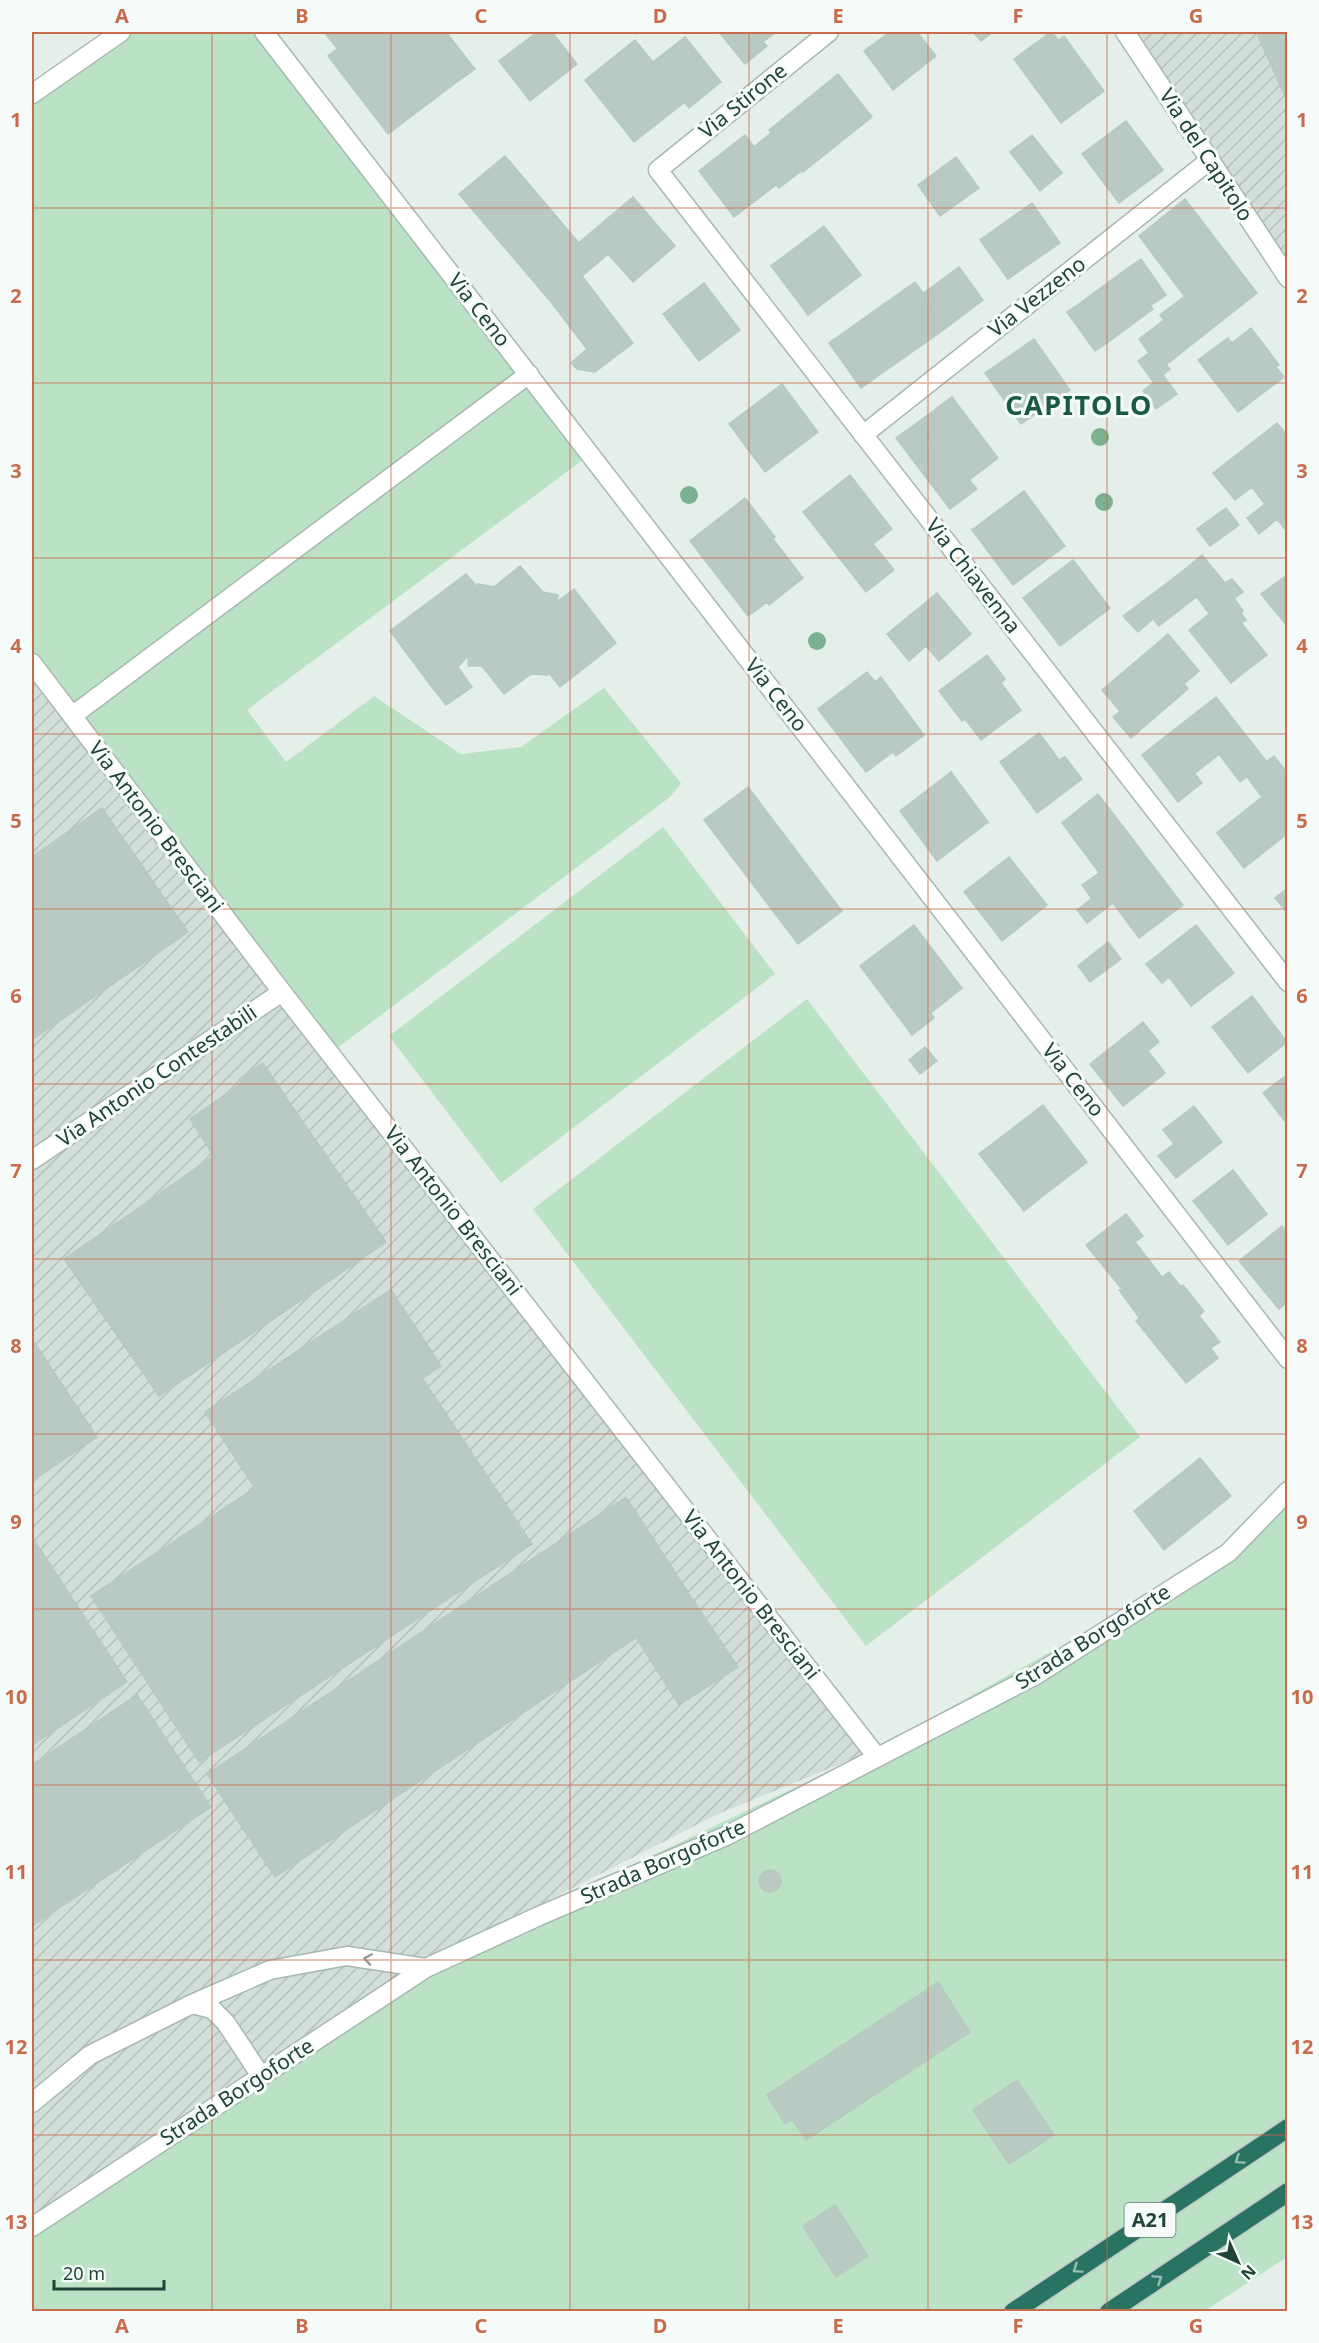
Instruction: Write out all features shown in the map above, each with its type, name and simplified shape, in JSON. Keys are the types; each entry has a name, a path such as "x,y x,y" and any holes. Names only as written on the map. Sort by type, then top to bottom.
{"highway":[{"name":"A21","path":"1013,2312 1287,2127"},
{"name":"A21","path":"1109,2312 1287,2192"}],"street":[{"path":"32,94 122,32"},
{"name":"Via Ceno","path":"264,32 1287,1359"},
{"name":"Via Stirone","path":"658,170 829,32"},
{"name":"Via del Capitolo","path":"1125,32 1287,278"},
{"name":"Via Vezzeno","path":"863,435 1210,160"},
{"name":"Via Chiavenna","path":"658,170 1287,982"},
{"path":"72,716 529,374"},
{"name":"Via Antonio Bresciani","path":"32,663 282,992 877,1757"},
{"name":"Via Antonio Contestabili","path":"32,1160 282,992"},
{"name":"Strada Borgoforte","path":"32,2227 426,1968 539,1916 726,1836 1036,1675 1228,1553 1287,1491"},
{"path":"32,2103 90,2055 192,2004 270,1970 347,1956 426,1968"},
{"path":"192,2004 212,2009 226,2023 261,2076"}],"shaded area":[{"path":"1128,32 1287,32 1287,281"},
{"path":"32,657 872,1751 718,1814 418,1967 32,2222"}],"green space":[{"path":"123,32 263,32 584,459 247,710 286,762 374,696 461,754 521,747 604,688 681,783 670,797 332,1052 32,657 32,96"},
{"path":"663,827 775,974 501,1183 389,1036"},
{"path":"807,999 1140,1437 866,1646 533,1209"},
{"path":"1287,1492 1287,2257 1203,2312 32,2312 32,2223 418,1967 872,1751 1230,1552"}],"building":[{"path":"324,32 358,32 337,48"},
{"path":"358,32 414,32 454,84 388,134 328,56"},
{"path":"414,32 435,32 421,42"},
{"path":"435,32 446,32 475,69 454,84 421,42"},
{"path":"537,32 552,32 577,64 530,101 499,61"},
{"path":"719,32 776,32 763,42 767,46 745,64"},
{"path":"890,32 917,32 936,56 893,90 864,51"},
{"path":"973,32 993,32 981,41"},
{"path":"1051,32 1059,40 1064,36 1104,91 1061,123 1014,59"},
{"path":"1256,32 1288,32 1288,103 1261,43"},
{"path":"685,37 721,82 689,108 653,62"},
{"path":"635,40 685,102 634,142 585,80"},
{"path":"838,74 872,117 803,172 769,130"},
{"path":"1126,121 1163,170 1119,203 1082,154"},
{"path":"771,133 801,171 779,188 776,185 734,217 699,171 745,135 754,147"},
{"path":"1032,135 1062,173 1040,191 1010,152"},
{"path":"505,156 579,243 576,245 593,267 551,302 459,194"},
{"path":"956,157 979,188 940,216 918,185"},
{"path":"633,197 675,246 633,282 608,254 593,267 576,245"},
{"path":"1185,199 1257,293 1210,330 1139,236"},
{"path":"1032,203 1060,243 1008,279 980,240"},
{"path":"824,226 861,275 808,315 771,266"},
{"path":"1141,259 1166,295 1150,306 1125,270"},
{"path":"959,267 983,300 946,328 921,295"},
{"path":"1125,270 1153,309 1107,343 1079,304"},
{"path":"582,276 633,343 595,372 577,369 571,363 587,349 551,302"},
{"path":"915,282 923,293 921,295 946,328 861,388 829,343"},
{"path":"704,283 740,330 699,361 663,314"},
{"path":"1185,296 1210,330 1186,349 1160,315"},
{"path":"1079,304 1097,328 1084,336 1067,312"},
{"path":"1164,320 1186,349 1166,365 1170,369 1154,383 1138,361 1149,353 1139,339"},
{"path":"1097,328 1107,343 1095,351 1084,336"},
{"path":"1251,328 1279,365 1276,367 1284,377 1238,412 1198,360 1228,338 1232,343"},
{"path":"1034,339 1070,390 1021,424 985,373"},
{"path":"1163,375 1177,394 1156,409 1143,391"},
{"path":"782,384 818,432 765,472 729,424"},
{"path":"952,397 998,458 964,484 917,423"},
{"path":"917,423 964,484 970,481 977,489 950,509 896,438"},
{"path":"1277,423 1288,436 1288,533 1277,519 1259,534 1247,518 1265,504 1252,487 1235,500 1213,473"},
{"path":"850,475 892,529 873,544 894,570 866,592 803,512"},
{"path":"1024,491 1065,546 1013,585 972,530"},
{"path":"745,498 803,578 769,605 767,602 748,616 690,541"},
{"path":"1226,508 1239,525 1210,546 1197,529"},
{"path":"1202,555 1225,583 1232,579 1243,592 1211,616 1179,574"},
{"path":"1073,560 1110,608 1060,646 1023,598"},
{"path":"520,566 543,592 558,595 556,610 575,637 548,659 548,675 531,674 504,694 482,666 468,666 469,648 449,621 475,600 478,584 494,587"},
{"path":"466,574 479,589 475,600 449,621 469,648 467,657 458,667 431,686 390,631"},
{"path":"1179,574 1196,597 1159,626 1153,619 1138,632 1123,616"},
{"path":"1288,574 1288,627 1261,594"},
{"path":"574,589 616,643 560,687 548,672 548,659 575,637 556,610 557,602"},
{"path":"937,593 971,634 939,661 926,646 909,661 887,634"},
{"path":"1234,598 1246,620 1242,623 1239,620 1224,633 1211,616"},
{"path":"1209,614 1251,667 1231,683 1189,630"},
{"path":"1239,620 1267,655 1251,667 1224,633"},
{"path":"1168,634 1199,671 1184,684 1188,689 1131,738 1113,717 1120,711 1102,690"},
{"path":"987,655 1005,679 1001,683 1021,710 981,740 965,719 962,721 939,691"},
{"path":"458,667 472,687 446,705 431,686"},
{"path":"867,672 875,682 881,677 924,735 896,756 893,752 866,772 818,709"},
{"path":"1216,697 1245,734 1194,774 1180,755 1157,774 1142,755"},
{"path":"1039,733 1059,760 1065,757 1082,779 1037,813 1000,762"},
{"path":"1245,734 1266,761 1240,782 1219,754"},
{"path":"1180,755 1202,783 1178,802 1157,774"},
{"path":"1274,756 1288,774 1288,833 1244,868 1217,833 1262,797 1247,777"},
{"path":"951,772 988,822 937,861 900,811"},
{"path":"748,787 842,911 798,944 704,820"},
{"path":"1098,794 1138,846 1100,874 1062,823"},
{"path":"102,808 188,932 32,1040 32,857"},
{"path":"1138,846 1146,857 1092,899 1082,885"},
{"path":"1009,857 1047,905 1002,941 964,892"},
{"path":"1146,857 1183,905 1139,938 1113,903 1087,923 1077,910"},
{"path":"1288,888 1288,913 1275,898"},
{"path":"914,925 962,988 931,1013 934,1018 912,1035 860,966"},
{"path":"1196,925 1234,973 1191,1006 1169,977 1162,983 1146,964"},
{"path":"1108,942 1121,959 1090,982 1078,966"},
{"path":"1252,996 1287,1042 1248,1073 1212,1027"},
{"path":"1143,1022 1159,1042 1148,1051 1165,1073 1123,1106 1090,1064"},
{"path":"925,1047 937,1061 920,1074 909,1060"},
{"path":"263,1063 294,1109 217,1161 190,1119 242,1083 239,1079"},
{"path":"1288,1074 1288,1125 1263,1093"},
{"path":"1043,1105 1087,1162 1039,1199 995,1142"},
{"path":"1194,1106 1222,1142 1176,1178 1158,1156 1174,1144 1163,1130"},
{"path":"294,1109 386,1242 312,1293 217,1161"},
{"path":"995,1142 1039,1199 1024,1211 979,1154"},
{"path":"215,1155 312,1293 238,1343 140,1207"},
{"path":"1233,1170 1267,1214 1228,1245 1193,1201"},
{"path":"140,1207 238,1343 159,1396 64,1259"},
{"path":"1126,1214 1143,1236 1135,1242 1152,1264 1121,1288 1086,1245"},
{"path":"1282,1226 1288,1233 1288,1302 1279,1309 1239,1261"},
{"path":"1152,1264 1162,1277 1169,1272 1181,1287 1140,1319 1119,1290"},
{"path":"1183,1285 1204,1311 1199,1316 1220,1342 1211,1348 1218,1358 1186,1383 1136,1321"},
{"path":"391,1290 441,1366 423,1378 372,1302"},
{"path":"372,1302 532,1544 199,1762 91,1596 255,1488 205,1412"},
{"path":"32,1339 97,1437 32,1481"},
{"path":"1200,1458 1231,1496 1164,1550 1134,1511"},
{"path":"626,1497 693,1600 275,1877 207,1774"},
{"path":"32,1537 127,1682 32,1745"},
{"path":"693,1600 738,1667 679,1705 636,1637"},
{"path":"137,1695 211,1807 32,1926 32,1765"},
{"path":"770,1870 778,1873 781,1881 778,1889 770,1892 762,1889 759,1881 762,1873"},
{"path":"938,1982 970,2032 806,2140 792,2119 785,2124 767,2095"},
{"path":"1017,2080 1054,2135 1009,2164 973,2110"},
{"path":"835,2205 868,2256 836,2277 803,2226"}],"district":[{"name":"CAPITOLO","path":"1079,406"}]}
